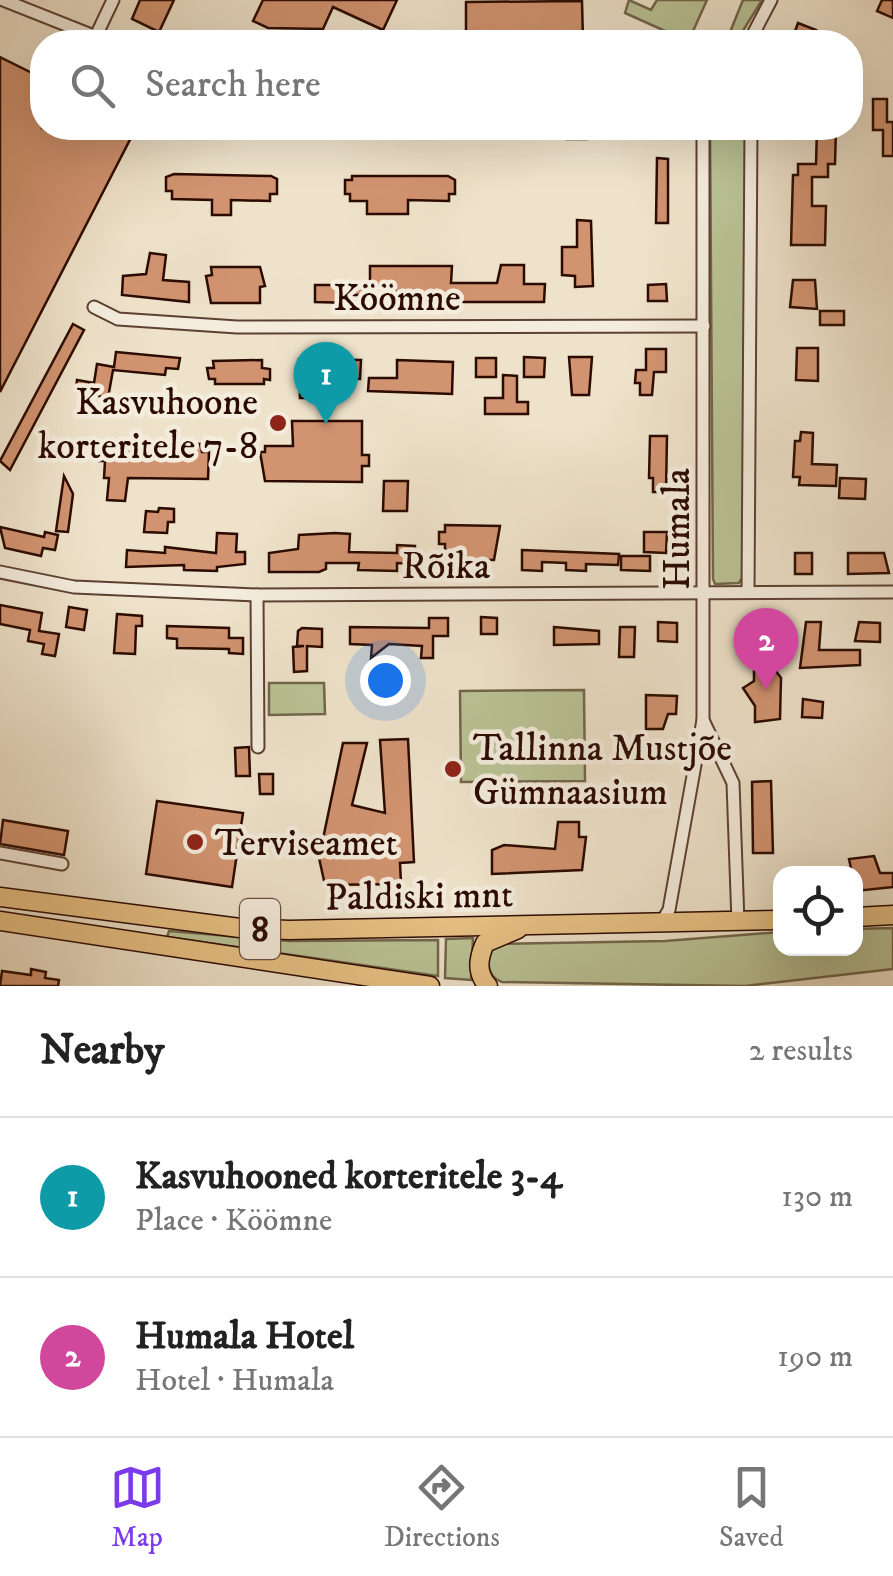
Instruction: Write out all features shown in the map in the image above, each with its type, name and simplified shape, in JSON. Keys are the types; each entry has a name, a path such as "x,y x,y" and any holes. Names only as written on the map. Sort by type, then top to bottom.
{"main road":[{"name":"Paldiski mnt","path":"0,897 240,928 773,920"},
{"path":"863,917 893,916"},
{"name":"Paldiski mnt","path":"0,921 430,986"},
{"path":"488,986 480,977 484,943 522,926"}],"street":[{"path":"3,0 76,30"},
{"path":"99,30 113,0"},
{"path":"756,30 772,0"},
{"name":"Humala","path":"660,924 670,910 703,720 704,140"},
{"name":"Humala","path":"748,592 751,140"},
{"name":"Köömne","path":"94,307 118,319 238,327 704,326"},
{"name":"Rõika","path":"0,572 93,588 257,595 893,592"},
{"path":"257,595 258,747"},
{"path":"703,720 733,782 738,922"},
{"path":"0,853 62,864"}],"green space":[{"path":"629,0 651,10 657,0 707,0 694,30 663,30 625,13"},
{"path":"743,0 762,0 743,30 731,30"},
{"path":"710,140 746,140 744,575 739,583 715,584"},
{"path":"269,683 324,683 325,714 269,715"},
{"path":"584,690 585,781 461,782 460,691"},
{"path":"893,928 893,969 745,986 502,982 494,977 489,965 490,950 498,944 665,941 773,933 773,956 863,956 863,929"},
{"path":"169,931 289,941 438,940 438,976 167,937"},
{"path":"473,938 471,980 445,978 446,939"}],"building":[{"path":"140,0 174,0 160,30 132,19"},
{"path":"263,0 397,0 383,30 333,7 323,29 268,28 253,21"},
{"path":"882,0 893,0 893,18 877,11"},
{"path":"582,1 583,30 466,30 466,2"},
{"path":"798,23 816,30 795,30"},
{"path":"0,57 30,72 30,140 130,140 0,392"},
{"path":"873,99 887,99 887,122 893,122 893,156 883,156 883,130 873,130"},
{"path":"817,140 836,140 835,164 828,164 828,177 812,177 812,206 826,206 825,245 791,245 793,175 798,175 798,164 816,164"},
{"path":"657,158 668,159 668,223 656,223"},
{"path":"271,176 277,179 277,194 270,194 270,201 231,200 231,215 212,215 212,200 172,199 172,191 166,191 166,177"},
{"path":"352,176 448,176 455,180 455,194 449,194 449,201 408,200 408,214 367,214 367,201 350,201 350,194 345,194 345,180 352,180"},
{"path":"577,220 591,221 593,286 575,287 575,276 562,275 562,247 577,247"},
{"path":"150,253 166,255 163,280 189,282 189,302 122,295 123,276 146,274"},
{"path":"501,265 524,265 524,284 545,284 544,302 401,302 396,298 395,285 370,285 370,266 452,266 451,283 497,283"},
{"path":"211,267 260,267 265,286 260,287 260,303 211,303 206,276 212,275"},
{"path":"793,280 815,280 817,309 790,307"},
{"path":"666,284 667,301 648,301 648,285"},
{"path":"315,285 364,285 364,295 351,295 351,303 315,302"},
{"path":"820,311 844,311 844,325 820,325"},
{"path":"73,324 84,330 10,470 0,461"},
{"path":"797,348 818,348 818,381 796,380"},
{"path":"646,349 666,349 666,372 654,372 652,395 640,395 640,383 635,383 636,370 646,370"},
{"path":"116,352 180,358 178,369 166,368 165,375 113,370 108,398 76,391 77,380 94,383 97,364 114,367"},
{"path":"524,357 545,358 544,377 524,377"},
{"path":"569,357 592,357 589,395 572,395"},
{"path":"476,358 496,358 496,377 476,377"},
{"path":"299,359 361,360 360,379 316,378 316,398 300,398"},
{"path":"262,360 262,368 270,369 270,380 264,379 264,384 215,384 215,379 209,379 207,368 214,368 213,361"},
{"path":"397,360 453,362 452,394 368,391 369,378 397,378"},
{"path":"503,375 517,376 517,402 528,402 528,414 485,414 485,398 503,398"},
{"path":"292,421 362,421 362,455 369,455 369,466 362,466 362,482 265,481 260,452 265,452 265,446 293,446"},
{"path":"801,432 813,433 812,464 837,465 836,486 799,485 800,477 793,477 795,441 800,441"},
{"path":"650,436 667,436 666,492 653,492 653,478 649,478"},
{"path":"106,442 200,444 202,452 209,452 208,479 128,478 125,501 107,500 109,478 104,478 105,461 99,461 100,449 106,449"},
{"path":"64,476 73,494 68,532 56,531"},
{"path":"840,478 866,479 865,499 839,498"},
{"path":"384,481 408,481 407,511 383,511"},
{"path":"159,508 174,509 174,522 168,522 167,533 144,532 146,511 158,512"},
{"path":"445,525 500,526 494,560 445,559 445,544 439,544 439,532 445,532"},
{"path":"0,527 44,537 45,532 58,535 55,550 43,548 41,556 5,548"},
{"path":"644,532 667,532 666,553 644,552"},
{"path":"217,533 237,534 236,552 245,552 245,564 217,567 217,571 184,570 184,565 126,567 127,550 165,553 165,547 216,553"},
{"path":"350,534 349,552 397,553 397,545 415,546 415,564 397,563 397,571 358,570 359,563 326,563 326,569 319,572 269,572 269,553 298,549 299,535"},
{"path":"522,550 619,554 618,565 586,564 586,571 566,570 566,563 542,562 542,571 522,570"},
{"path":"795,553 812,553 812,574 795,574"},
{"path":"848,553 884,553 889,573 848,574"},
{"path":"621,556 650,556 650,571 621,570"},
{"path":"0,605 42,613 39,631 59,634 55,656 42,654 44,644 28,641 30,630 0,624"},
{"path":"69,607 87,610 84,630 66,627"},
{"path":"117,614 142,616 142,626 136,626 135,654 114,653"},
{"path":"481,617 497,618 497,634 481,634"},
{"path":"429,618 448,618 448,636 433,636 433,658 421,658 422,646 389,644 371,658 372,645 350,644 350,627 429,628"},
{"path":"658,622 677,623 677,642 658,641"},
{"path":"806,622 821,622 819,650 860,650 860,665 800,668"},
{"path":"859,622 880,623 880,642 855,641"},
{"path":"755,623 783,624 783,641 755,640"},
{"path":"167,626 229,628 229,638 243,638 243,654 229,653 229,649 177,648 177,639 167,638"},
{"path":"554,627 599,631 599,644 554,645"},
{"path":"620,627 635,627 634,657 619,657"},
{"path":"322,629 322,647 307,646 307,671 294,672 293,647 304,646 297,646 298,631"},
{"path":"754,661 769,662 781,678 780,719 755,722 755,706 743,688 754,681"},
{"path":"646,695 677,696 676,714 668,714 663,729 646,729"},
{"path":"803,699 823,702 822,718 802,717"},
{"path":"408,739 414,862 400,863 401,884 325,885 319,858 343,743 367,743 352,805 385,813 380,740"},
{"path":"249,747 250,776 236,776 235,748"},
{"path":"259,774 273,774 273,794 260,794"},
{"path":"771,781 773,853 753,853 752,782"},
{"path":"157,801 243,813 232,887 146,874"},
{"path":"3,820 68,831 64,855 0,844"},
{"path":"558,822 579,822 579,837 586,837 582,870 492,874 492,850 504,845 555,849"},
{"path":"874,856 880,873 893,873 893,887 863,890 863,866 851,866 849,859"},
{"path":"31,969 46,972 45,978 59,980 58,986 0,986 2,971 31,975"}],"place":[{"name":"Kasvuhoone korteritele 7-8","path":"278,423"},
{"name":"Kasvuhooned korteritele 3-4","path":"326,424"},
{"name":"Humala Hotel","path":"766,690"},
{"name":"Tallinna Mustjõe Gümnaasium","path":"453,769"},
{"name":"Terviseamet","path":"195,842"}]}
